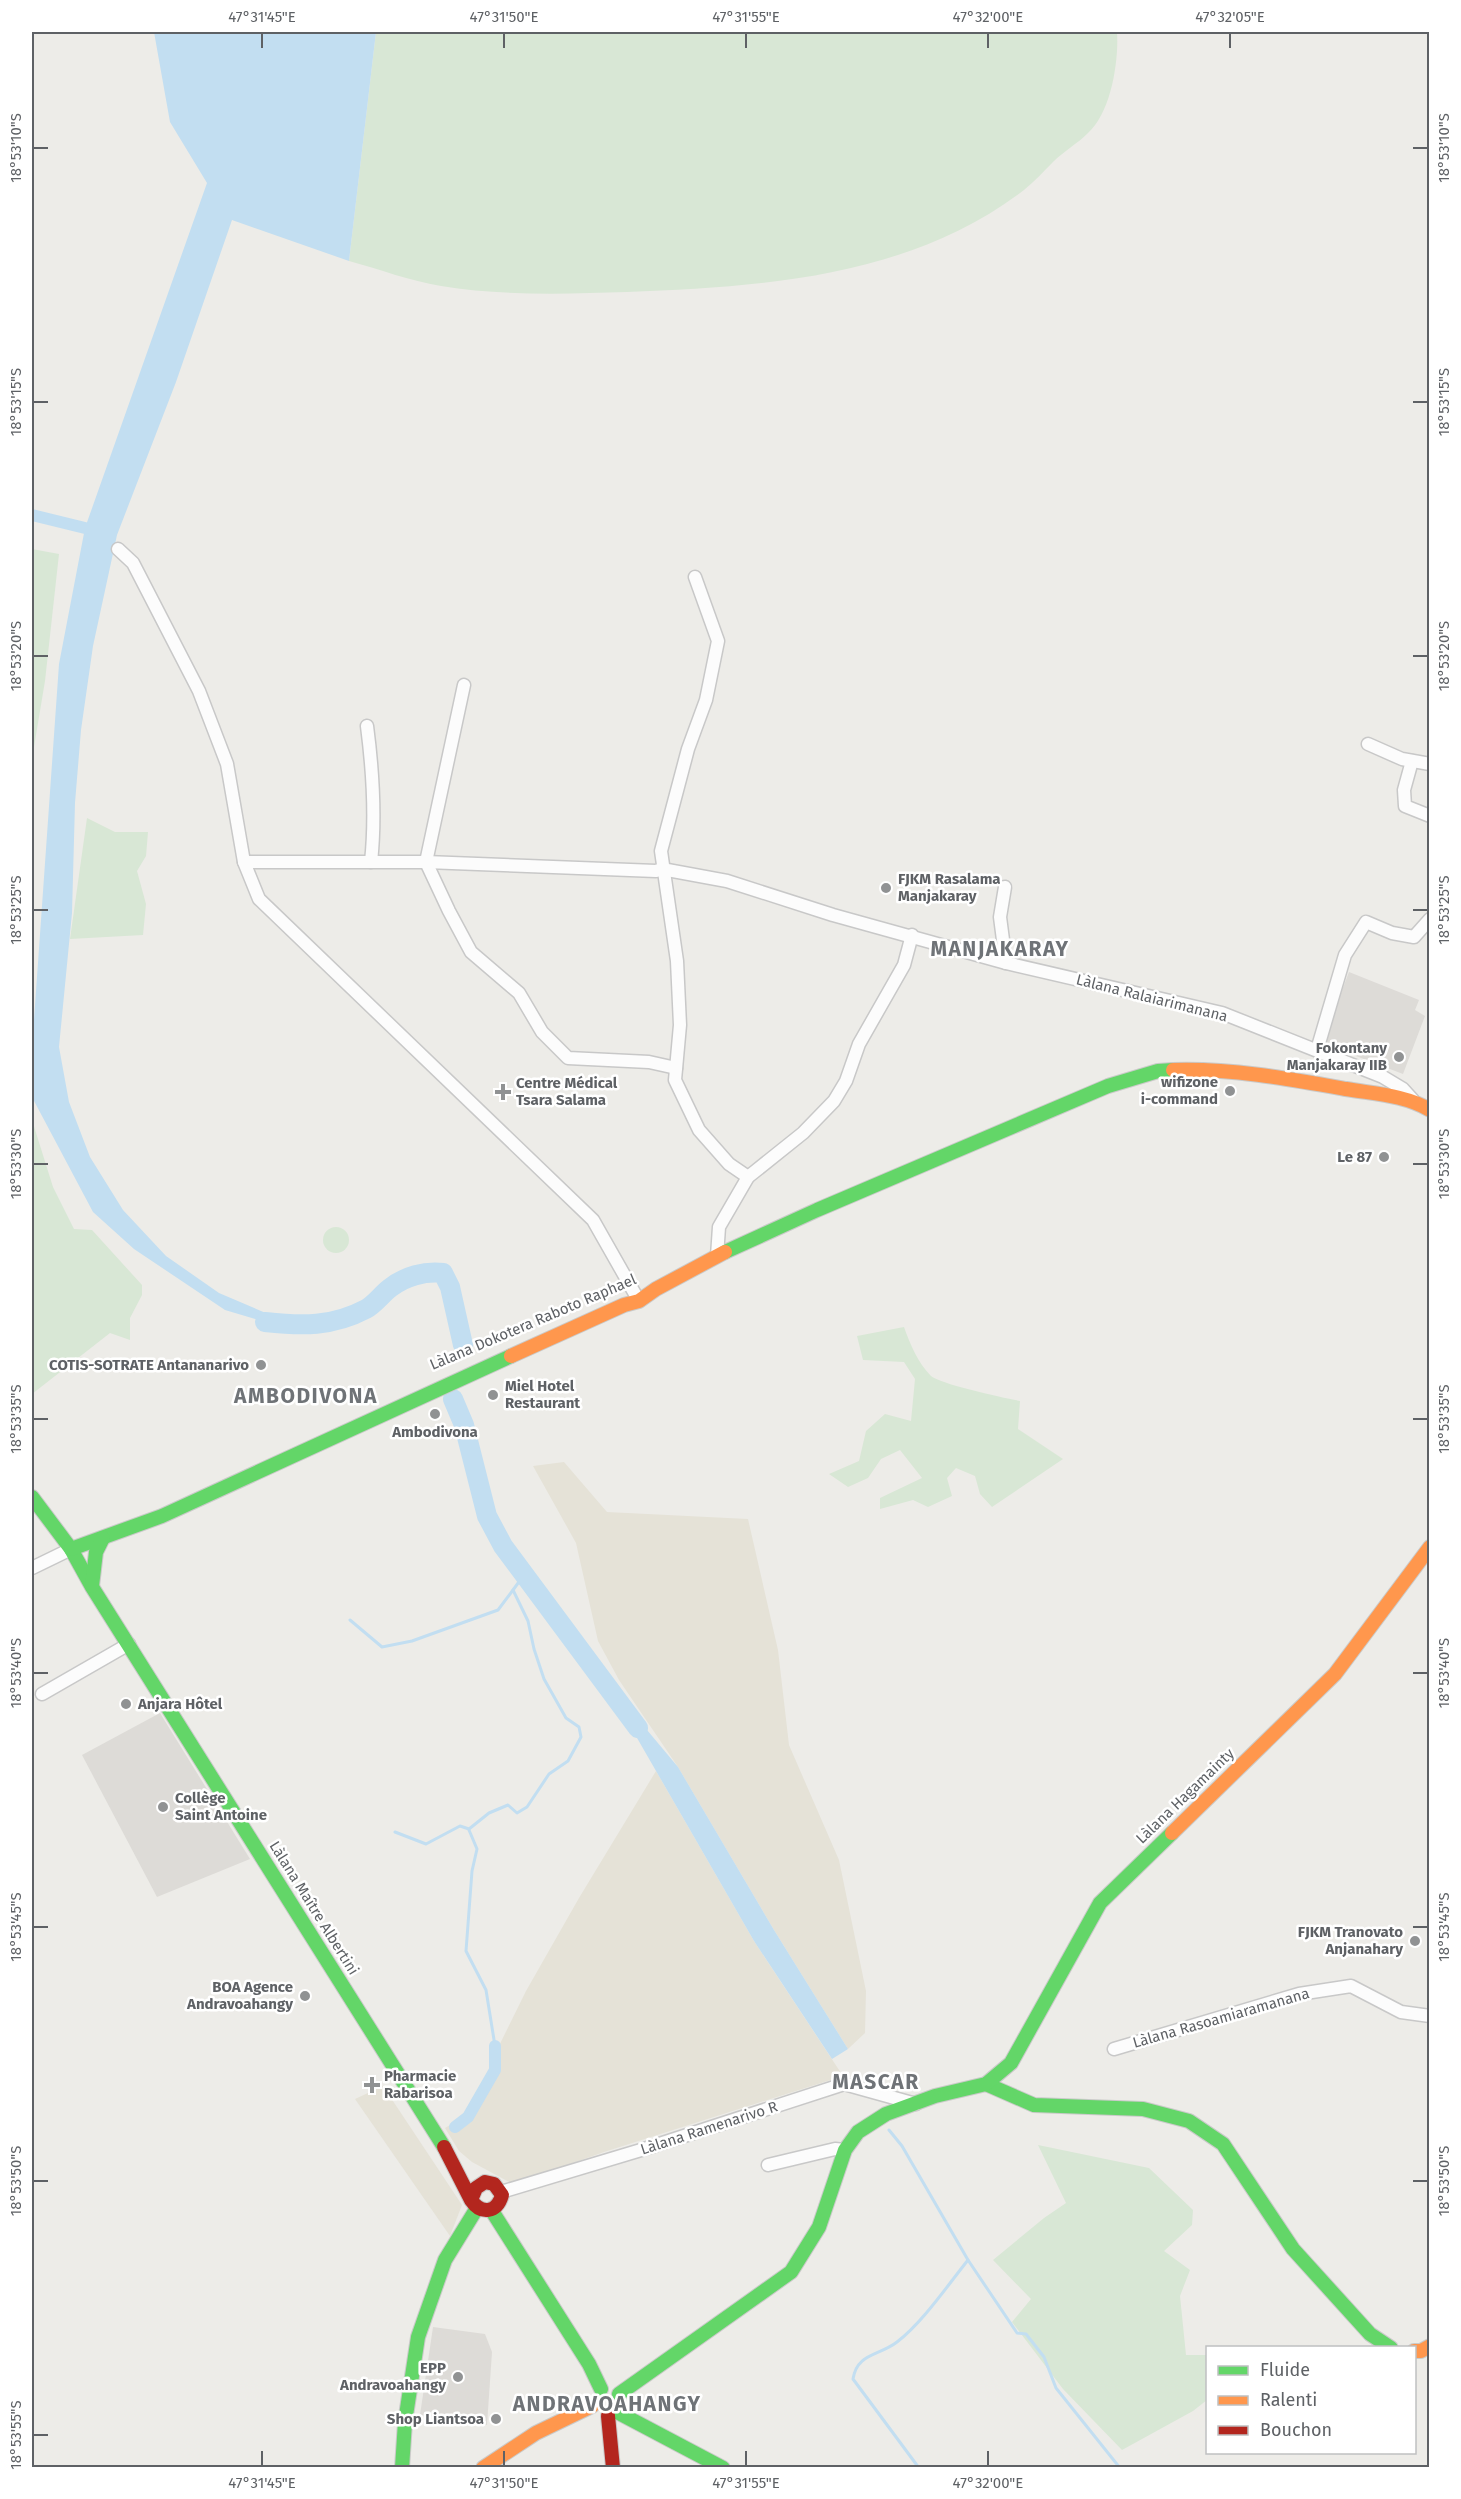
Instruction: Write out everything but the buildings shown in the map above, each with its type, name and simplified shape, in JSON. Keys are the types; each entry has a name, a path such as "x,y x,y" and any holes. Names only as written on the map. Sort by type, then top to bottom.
{"main road":[{"name":"Làlana Dokotera Raboto Raphael","path":"71,1549 162,1516 340,1429 624,1305 717,1256 909,1170 1108,1086 1158,1071 1211,1071 1300,1081 1413,1100"},
{"path":"1413,1100 1430,1110"},
{"name":"Làlana Maître Albertini","path":"32,1497 71,1549 92,1587 454,2160 474,2204"},
{"path":"92,1587 96,1552 104,1538"},
{"name":"Làlana Hagamainty","path":"986,2084 1011,2062 1100,1903 1335,1674 1430,1547"},
{"path":"619,2394 791,2272 819,2227 845,2150 858,2132 886,2114 935,2096 986,2084 1034,2105 1143,2109 1190,2121 1223,2144 1293,2249 1370,2334 1388,2346"},
{"name":"Làlana Maître Albertini","path":"454,2160 482,2182"},
{"path":"402,2468 405,2422 418,2337 445,2260 474,2204 475,2187 482,2182 490,2181 497,2185 501,2192 500,2205 492,2211"},
{"path":"474,2204 492,2211 589,2364 601,2389"},
{"path":"1416,2351 1430,2346"},
{"path":"601,2389 614,2389 621,2401 613,2414 613,2468"},
{"path":"601,2389 592,2400 595,2413 613,2414 723,2468"},
{"path":"483,2468 513,2446 556,2420 592,2406"}],"street":[{"path":"118,549 134,563 199,691 227,764 244,862 259,899 593,1220 637,1297"},
{"path":"695,577 718,641 706,700 688,749 661,851 677,962 680,1025 675,1080 699,1130 729,1164 748,1178"},
{"path":"464,686 426,862 448,911 471,952 519,993 542,1032 568,1058 649,1062 676,1068"},
{"path":"367,726 375,780 375,830 371,862"},
{"path":"1368,744 1430,764"},
{"path":"1412,760 1404,790 1406,806 1430,816"},
{"name":"Làlana Ralaiarimanana","path":"244,862 426,862 656,872 662,869 727,881 833,915 912,935 1006,963 1222,1013 1383,1077 1403,1089 1413,1100"},
{"path":"1005,887 1000,917 1006,963"},
{"path":"1317,1050 1345,956 1366,922 1392,933 1414,937 1430,919"},
{"path":"717,1256 719,1227 748,1178 803,1133 834,1101 846,1081 859,1044 904,965 912,935"},
{"path":"32,1568 71,1549"},
{"path":"42,1694 129,1644"},
{"name":"Làlana Rasoamiaramanana","path":"1114,2049 1299,1994 1351,1986 1401,2012 1430,2016"},
{"name":"Làlana Ramenarivo R","path":"501,2192 641,2150 844,2084 916,2103"},
{"path":"768,2165 835,2149 845,2150"}],"shaded area":[{"path":"1349,972 1419,1000 1415,1010 1425,1016 1403,1074 1322,1043"},
{"path":"564,1462 607,1512 748,1519 778,1650 789,1745 839,1860 866,1991 865,2033 848,2049 774,1930 678,1767 619,1680 598,1641 576,1543 533,1466"},
{"name":"Collège Saint Antoine","path":"160,1713 250,1859 157,1897 82,1755"},
{"path":"656,1771 754,1941 843,2076 604,2152 513,2184 472,2162 459,2151 445,2128 465,2116 491,2070 492,2060 526,1991"},
{"path":"383,2086 462,2205 450,2236 355,2099"},
{"name":"EPP Andravoahangy","path":"433,2327 485,2334 492,2352 487,2425 420,2415"}],"green space":[{"path":"376,32 1117,32 1117,57 1108,100 1103,113 1088,133 1057,158 1024,190 980,219 933,242 885,259 834,272 783,280 678,290 534,294 429,284 349,261"},
{"path":"32,549 59,554 45,681 32,759"},
{"path":"87,818 115,832 148,832 146,856 137,871 146,904 143,935 70,939"},
{"path":"32,1120 53,1187 74,1229 92,1230 142,1285 142,1295 130,1318 130,1340 110,1333 32,1394"},
{"path":"336,1227 345,1231 349,1240 345,1249 336,1253 327,1249 323,1240 327,1231"},
{"path":"904,1327 918,1359 931,1376 959,1387 1020,1401 1018,1429 1063,1459 992,1507 980,1494 975,1476 956,1468 947,1478 952,1496 928,1507 913,1500 880,1509 880,1498 922,1478 900,1450 881,1459 868,1478 848,1487 829,1474 859,1461 866,1431 885,1414 911,1421 915,1379 904,1362 863,1360 857,1336"},
{"path":"1038,2145 1149,2168 1193,2210 1192,2225 1164,2251 1190,2270 1180,2296 1186,2355 1206,2355 1206,2401 1193,2411 1122,2450 1063,2389 1012,2322 1031,2299 993,2260 1066,2203"}],"water":[{"path":"154,32 376,32 349,261 232,220 176,382 117,535 93,646 81,730 75,803 72,913 59,1047 69,1102 90,1157 123,1210 166,1256 219,1293 268,1314 265,1322 225,1310 134,1249 93,1212 33,1099 32,1048 59,664 85,528 207,183 170,122"},
{"path":"642,1724 678,1767 774,1930 848,2049 832,2059 754,1941 633,1731"}],"waterway":[{"path":"32,515 85,528"},
{"path":"265,1322 317,1324 341,1319 369,1307 402,1280 422,1274 443,1273 450,1287 463,1345"},
{"path":"453,1399 464,1425 487,1516 503,1546 638,1728"},
{"path":"395,1832 426,1844 460,1826 469,1829 489,1813 508,1805 517,1813 527,1807 549,1774 568,1761 581,1737 579,1727 566,1718 544,1679 528,1621 513,1590 524,1575"},
{"path":"350,1620 382,1647 412,1641 498,1610 513,1590"},
{"path":"469,1830 477,1849 472,1871 466,1951 486,1990 495,2046"},
{"path":"455,2127 468,2117 495,2070 495,2046"},
{"path":"889,2130 902,2146 968,2260 916,2325 890,2347 859,2364 853,2379 919,2468"},
{"path":"968,2260 1017,2333 1026,2334 1044,2357 1056,2388 1120,2468"}],"traffic: fast":[{"path":"725,1252 817,1210 1108,1086 1158,1071 1173,1070"},
{"path":"71,1549 162,1516 511,1356"},
{"path":"32,1497 71,1549 92,1587 444,2147"},
{"path":"92,1586 96,1552 103,1538"},
{"path":"619,2394 791,2272 819,2227 845,2150 858,2132 886,2114 935,2096 986,2084 1011,2063 1100,1903 1172,1833"},
{"path":"986,2084 1034,2105 1143,2109 1189,2121 1223,2144 1293,2249 1370,2334 1388,2346"},
{"path":"402,2468 405,2422 418,2337 445,2260 477,2208"},
{"path":"492,2211 589,2364 601,2389"},
{"path":"617,2412 723,2468"}],"traffic: slow":[{"path":"1173,1070 1238,1072 1282,1078 1390,1096 1410,1101 1430,1110"},
{"path":"511,1356 624,1305 639,1301 656,1289 725,1252"},
{"path":"1172,1833 1335,1674 1430,1547"},
{"path":"1416,2351 1430,2346"},
{"path":"483,2468 536,2433 592,2406"}],"traffic: jam":[{"path":"444,2147 471,2200 475,2205 488,2210 500,2201 502,2195 494,2184 485,2182 476,2188 471,2200"},
{"path":"608,2416 613,2468"}],"place":[{"name":"FJKM Rasalama Manjakaray","path":"886,888"},
{"name":"Fokontany Manjakaray IIB","path":"1399,1057"},
{"name":"wifizone i-command","path":"1230,1091"},
{"name":"Centre Médical Tsara Salama","path":"503,1092"},
{"name":"Le 87","path":"1384,1157"},
{"name":"COTIS-SOTRATE Antananarivo","path":"261,1365"},
{"name":"Miel Hotel Restaurant","path":"493,1395"},
{"name":"Ambodivona","path":"435,1414"},
{"name":"Anjara Hôtel","path":"126,1704"},
{"name":"Collège Saint Antoine","path":"163,1807"},
{"name":"FJKM Tranovato Anjanahary","path":"1415,1941"},
{"name":"BOA Agence Andravoahangy","path":"305,1996"},
{"name":"Pharmacie Rabarisoa","path":"372,2085"},
{"name":"EPP Andravoahangy","path":"458,2377"},
{"name":"Shop Liantsoa","path":"496,2419"}],"district":[{"name":"MANJAKARAY","path":"1000,949"},
{"name":"AMBODIVONA","path":"306,1396"},
{"name":"MASCAR","path":"876,2082"},
{"name":"ANDRAVOAHANGY","path":"607,2404"}]}
